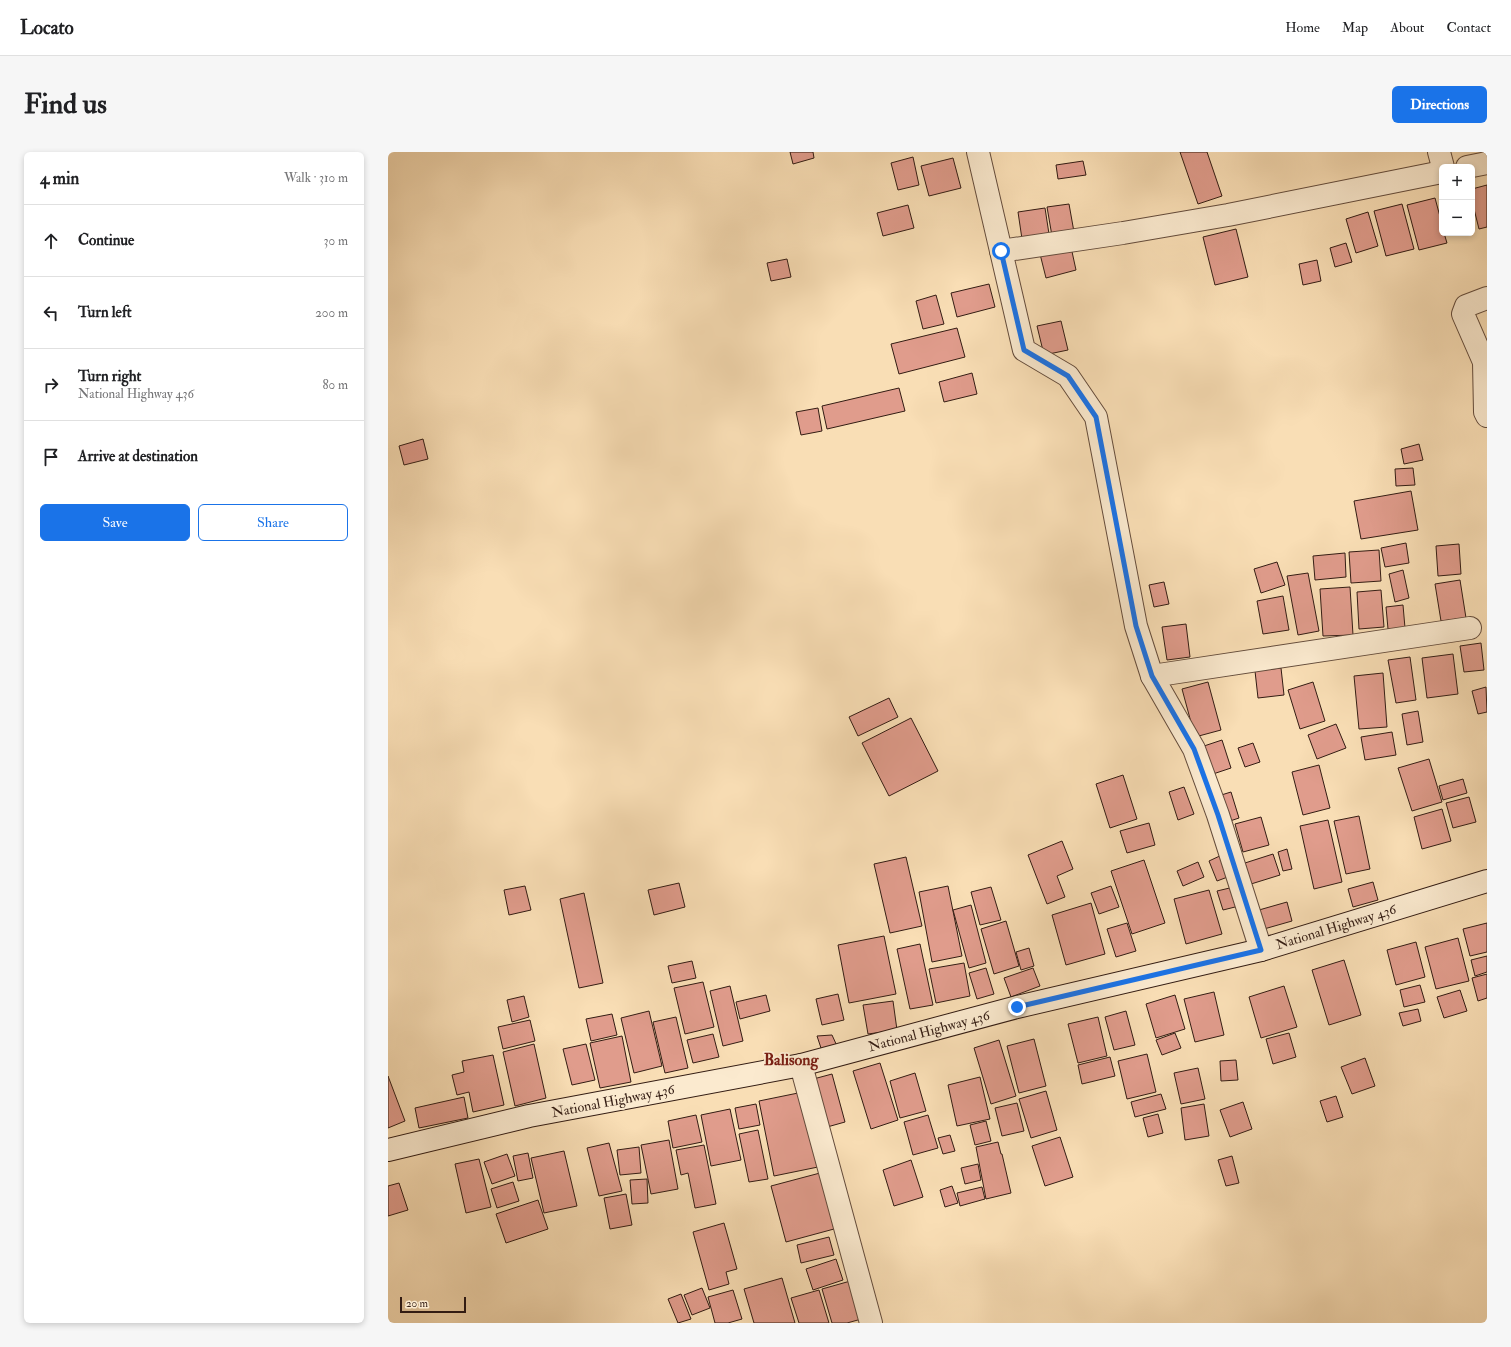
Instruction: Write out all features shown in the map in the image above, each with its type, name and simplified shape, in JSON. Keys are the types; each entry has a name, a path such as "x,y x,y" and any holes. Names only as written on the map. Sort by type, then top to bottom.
{"street":[{"path":"978,152 1024,350 1068,376 1096,417 1136,626 1152,676 1194,749 1218,815 1261,950"},
{"path":"1439,152 1442,164"},
{"path":"1475,165 1487,163"},
{"path":"1001,251 1228,216 1439,173"},
{"path":"1487,298 1466,306 1462,314 1484,362 1485,412 1487,416"},
{"path":"1152,676 1470,628"},
{"name":"National Highway 436","path":"388,1150 529,1116 801,1066 1017,1007 1261,950 1487,881"},
{"path":"801,1066 871,1323"}],"building":[{"path":"790,152 813,152 814,158 793,164"},
{"path":"1180,152 1207,152 1222,196 1198,204"},
{"path":"913,157 919,185 898,190 891,163"},
{"path":"953,158 961,188 929,196 921,166"},
{"path":"1083,161 1086,175 1058,179 1056,165"},
{"path":"1487,185 1487,227 1479,229 1475,213 1475,188"},
{"path":"1435,198 1439,213 1439,236 1445,236 1447,243 1419,250 1407,205"},
{"path":"1069,204 1074,232 1052,236 1047,207"},
{"path":"1402,204 1414,249 1386,256 1374,211"},
{"path":"908,205 914,228 883,236 877,213"},
{"path":"1045,208 1049,234 1022,239 1018,212"},
{"path":"1368,212 1378,246 1356,253 1346,219"},
{"path":"1236,229 1248,277 1215,285 1203,237"},
{"path":"1346,243 1352,262 1335,267 1330,248"},
{"path":"1071,247 1076,270 1046,278 1040,254"},
{"path":"787,259 791,277 771,281 767,263"},
{"path":"1317,260 1321,281 1303,285 1299,264"},
{"path":"989,284 995,307 957,317 951,293"},
{"path":"936,295 944,324 923,329 916,301"},
{"path":"1061,321 1068,350 1044,355 1037,326"},
{"path":"957,328 965,357 899,374 891,344"},
{"path":"972,373 977,394 944,402 939,382"},
{"path":"899,388 905,411 827,429 822,406"},
{"path":"818,408 822,431 801,435 796,412"},
{"path":"423,439 428,459 404,465 399,446"},
{"path":"1419,444 1423,460 1404,464 1401,449"},
{"path":"1413,468 1415,485 1396,486 1395,469"},
{"path":"1411,491 1418,530 1361,539 1354,501"},
{"path":"1406,543 1409,563 1385,567 1381,548"},
{"path":"1459,544 1461,574 1438,576 1436,546"},
{"path":"1379,550 1381,581 1351,583 1349,552"},
{"path":"1345,553 1346,577 1315,580 1313,556"},
{"path":"1277,562 1285,585 1261,593 1254,569"},
{"path":"1403,570 1409,598 1395,602 1389,574"},
{"path":"1308,573 1319,631 1298,635 1287,576"},
{"path":"1460,580 1466,618 1441,621 1435,584"},
{"path":"1164,582 1169,604 1154,607 1149,585"},
{"path":"1350,587 1353,635 1323,636 1320,589"},
{"path":"1381,590 1384,627 1359,629 1357,592"},
{"path":"1283,596 1289,630 1263,634 1257,601"},
{"path":"1403,605 1405,628 1388,629 1386,607"},
{"path":"1186,624 1190,657 1167,660 1162,627"},
{"path":"1481,643 1484,670 1464,672 1460,646"},
{"path":"1453,654 1458,694 1427,698 1422,658"},
{"path":"1410,657 1416,700 1396,703 1388,660"},
{"path":"1281,668 1284,695 1258,698 1255,671"},
{"path":"1383,673 1387,727 1359,729 1354,676"},
{"path":"1208,682 1221,730 1195,737 1182,689"},
{"path":"1313,682 1325,721 1300,729 1288,690"},
{"path":"1486,687 1487,712 1478,714 1472,691"},
{"path":"889,698 898,717 858,736 849,717"},
{"path":"1418,711 1423,742 1407,745 1402,714"},
{"path":"911,718 938,771 889,796 862,743"},
{"path":"1336,724 1346,748 1317,759 1308,735"},
{"path":"1392,732 1396,755 1365,760 1361,737"},
{"path":"1222,740 1231,768 1210,775 1201,747"},
{"path":"1253,743 1260,762 1245,767 1238,748"},
{"path":"1429,759 1442,802 1412,811 1398,768"},
{"path":"1319,765 1330,808 1303,815 1292,772"},
{"path":"1123,775 1137,819 1110,828 1096,784"},
{"path":"1463,779 1467,793 1443,800 1439,786"},
{"path":"1184,787 1194,814 1178,820 1169,792"},
{"path":"1231,792 1239,818 1227,822 1218,796"},
{"path":"1469,797 1476,822 1453,828 1446,803"},
{"path":"1442,809 1451,841 1422,849 1414,817"},
{"path":"1359,816 1370,869 1346,874 1334,821"},
{"path":"1261,817 1269,845 1243,852 1235,824"},
{"path":"1328,820 1342,882 1314,889 1300,826"},
{"path":"1149,823 1155,845 1127,853 1120,831"},
{"path":"1062,841 1073,869 1057,876 1065,897 1047,904 1028,855"},
{"path":"1287,849 1292,869 1283,871 1278,852"},
{"path":"1224,854 1233,875 1217,881 1209,861"},
{"path":"1273,854 1280,875 1251,884 1245,863"},
{"path":"906,857 922,926 890,933 874,864"},
{"path":"1144,860 1165,923 1132,934 1111,871"},
{"path":"1198,862 1204,877 1183,886 1177,871"},
{"path":"1373,882 1378,900 1353,907 1348,889"},
{"path":"679,883 685,907 654,915 648,890"},
{"path":"525,886 531,910 509,915 504,890"},
{"path":"948,886 962,956 932,962 919,892"},
{"path":"1111,886 1119,907 1099,914 1091,893"},
{"path":"1238,886 1243,905 1223,910 1217,891"},
{"path":"991,887 1001,920 980,925 971,892"},
{"path":"1209,890 1222,934 1186,944 1174,899"},
{"path":"584,893 603,983 579,988 560,899"},
{"path":"1287,902 1292,921 1264,929 1259,910"},
{"path":"1091,903 1105,954 1066,965 1052,915"},
{"path":"971,905 986,963 969,968 953,910"},
{"path":"1006,921 1019,966 994,974 981,929"},
{"path":"1127,923 1136,951 1116,957 1107,929"},
{"path":"1487,923 1487,952 1470,956 1463,929"},
{"path":"884,936 896,994 849,1003 838,945"},
{"path":"1458,938 1469,981 1436,989 1425,947"},
{"path":"1416,942 1425,977 1396,985 1387,950"},
{"path":"920,944 933,1005 910,1009 897,949"},
{"path":"1029,948 1034,966 1021,970 1016,952"},
{"path":"1487,956 1487,972 1475,976 1471,960"},
{"path":"1344,960 1361,1015 1329,1025 1312,970"},
{"path":"692,961 696,978 672,983 668,966"},
{"path":"964,963 970,996 936,1003 929,969"},
{"path":"986,968 994,994 977,999 969,973"},
{"path":"1033,968 1040,986 1011,997 1004,978"},
{"path":"1487,974 1487,998 1478,1001 1472,978"},
{"path":"703,982 714,1027 685,1034 674,988"},
{"path":"1420,985 1425,1002 1404,1007 1400,990"},
{"path":"730,986 743,1041 723,1046 710,991"},
{"path":"1284,986 1297,1027 1261,1038 1249,997"},
{"path":"1460,990 1467,1011 1444,1018 1437,997"},
{"path":"1214,992 1224,1035 1195,1042 1184,999"},
{"path":"838,994 844,1020 822,1025 816,999"},
{"path":"766,995 770,1011 740,1019 736,1002"},
{"path":"1175,995 1185,1029 1156,1038 1146,1004"},
{"path":"524,996 529,1017 512,1022 507,1000"},
{"path":"893,1001 897,1030 868,1034 863,1005"},
{"path":"1418,1009 1421,1021 1403,1026 1399,1013"},
{"path":"649,1011 662,1066 634,1073 621,1018"},
{"path":"1126,1011 1135,1045 1114,1050 1105,1017"},
{"path":"612,1014 617,1035 591,1041 586,1019"},
{"path":"676,1017 688,1068 665,1073 653,1022"},
{"path":"1098,1017 1107,1056 1078,1063 1068,1024"},
{"path":"530,1020 535,1041 503,1049 498,1027"},
{"path":"1175,1033 1181,1048 1162,1055 1156,1040"},
{"path":"1289,1033 1296,1057 1273,1064 1266,1039"},
{"path":"713,1034 719,1057 693,1063 687,1040"},
{"path":"832,1035 837,1046 822,1051 817,1036"},
{"path":"622,1036 631,1082 600,1088 590,1043"},
{"path":"1034,1039 1046,1086 1019,1093 1007,1046"},
{"path":"999,1040 1016,1096 991,1104 974,1048"},
{"path":"534,1044 546,1098 515,1106 503,1052"},
{"path":"586,1044 595,1080 572,1085 563,1049"},
{"path":"1147,1054 1156,1092 1127,1099 1118,1061"},
{"path":"493,1055 504,1105 473,1112 469,1092 457,1095 452,1075 464,1072 462,1061"},
{"path":"1110,1057 1115,1076 1082,1084 1078,1065"},
{"path":"1365,1058 1375,1086 1352,1094 1341,1067"},
{"path":"1236,1060 1238,1080 1221,1081 1220,1061"},
{"path":"880,1063 898,1120 871,1129 853,1071"},
{"path":"1198,1068 1205,1099 1181,1104 1174,1073"},
{"path":"915,1073 926,1111 900,1118 890,1081"},
{"path":"832,1074 845,1122 820,1129 806,1081"},
{"path":"388,1076 405,1121 388,1128"},
{"path":"980,1077 990,1119 957,1126 948,1085"},
{"path":"1046,1091 1057,1130 1031,1138 1019,1099"},
{"path":"803,1092 818,1167 774,1176 759,1101"},
{"path":"1161,1094 1166,1109 1135,1117 1131,1102"},
{"path":"1336,1096 1343,1117 1327,1122 1320,1101"},
{"path":"464,1097 468,1118 419,1128 415,1108"},
{"path":"1243,1102 1252,1129 1230,1137 1220,1110"},
{"path":"1017,1103 1024,1131 1002,1136 995,1108"},
{"path":"756,1104 760,1125 739,1129 735,1108"},
{"path":"1204,1104 1209,1136 1185,1140 1181,1108"},
{"path":"730,1109 741,1160 711,1166 701,1115"},
{"path":"1158,1114 1163,1133 1148,1137 1143,1118"},
{"path":"696,1115 702,1142 673,1148 668,1121"},
{"path":"928,1115 938,1148 913,1155 904,1122"},
{"path":"986,1121 991,1141 975,1145 970,1125"},
{"path":"758,1130 768,1179 749,1182 739,1134"},
{"path":"950,1135 955,1151 943,1154 938,1138"},
{"path":"1060,1137 1073,1177 1045,1186 1032,1146"},
{"path":"669,1140 678,1189 651,1194 641,1145"},
{"path":"998,1142 1011,1193 986,1199 976,1147"},
{"path":"609,1143 622,1191 599,1196 587,1148"},
{"path":"704,1145 716,1204 695,1208 688,1173 681,1175 676,1150"},
{"path":"639,1147 641,1173 620,1175 617,1150"},
{"path":"564,1151 577,1206 544,1213 531,1158"},
{"path":"528,1153 533,1178 518,1181 513,1156"},
{"path":"507,1154 515,1176 492,1184 484,1162"},
{"path":"1232,1156 1239,1183 1226,1186 1218,1160"},
{"path":"479,1159 491,1207 466,1213 455,1164"},
{"path":"911,1160 923,1197 894,1206 883,1170"},
{"path":"978,1164 981,1180 965,1184 961,1168"},
{"path":"820,1173 834,1229 786,1242 771,1186"},
{"path":"647,1179 648,1203 632,1204 630,1180"},
{"path":"513,1182 519,1201 497,1208 491,1189"},
{"path":"399,1183 408,1210 388,1216 388,1186"},
{"path":"952,1186 958,1203 945,1207 940,1190"},
{"path":"982,1187 985,1199 960,1206 957,1193"},
{"path":"626,1194 632,1225 610,1229 604,1198"},
{"path":"538,1200 548,1229 506,1243 496,1214"},
{"path":"724,1223 737,1269 726,1272 729,1284 709,1290 693,1232"},
{"path":"829,1237 834,1255 801,1263 797,1245"},
{"path":"836,1259 843,1280 813,1290 806,1269"},
{"path":"782,1278 795,1323 754,1323 744,1289"},
{"path":"854,1280 865,1318 847,1323 832,1323 822,1289"},
{"path":"702,1288 710,1308 692,1315 684,1295"},
{"path":"733,1290 742,1319 728,1323 715,1323 708,1297"},
{"path":"819,1290 829,1323 799,1323 791,1298"},
{"path":"681,1294 691,1319 678,1323 668,1299"}],"district":[{"name":"Balisong","path":"791,1060"}],"route":[{"path":"1001,251 1024,350 1068,376 1096,417 1136,626 1152,676 1194,749 1218,815 1261,950 1017,1007"}]}
